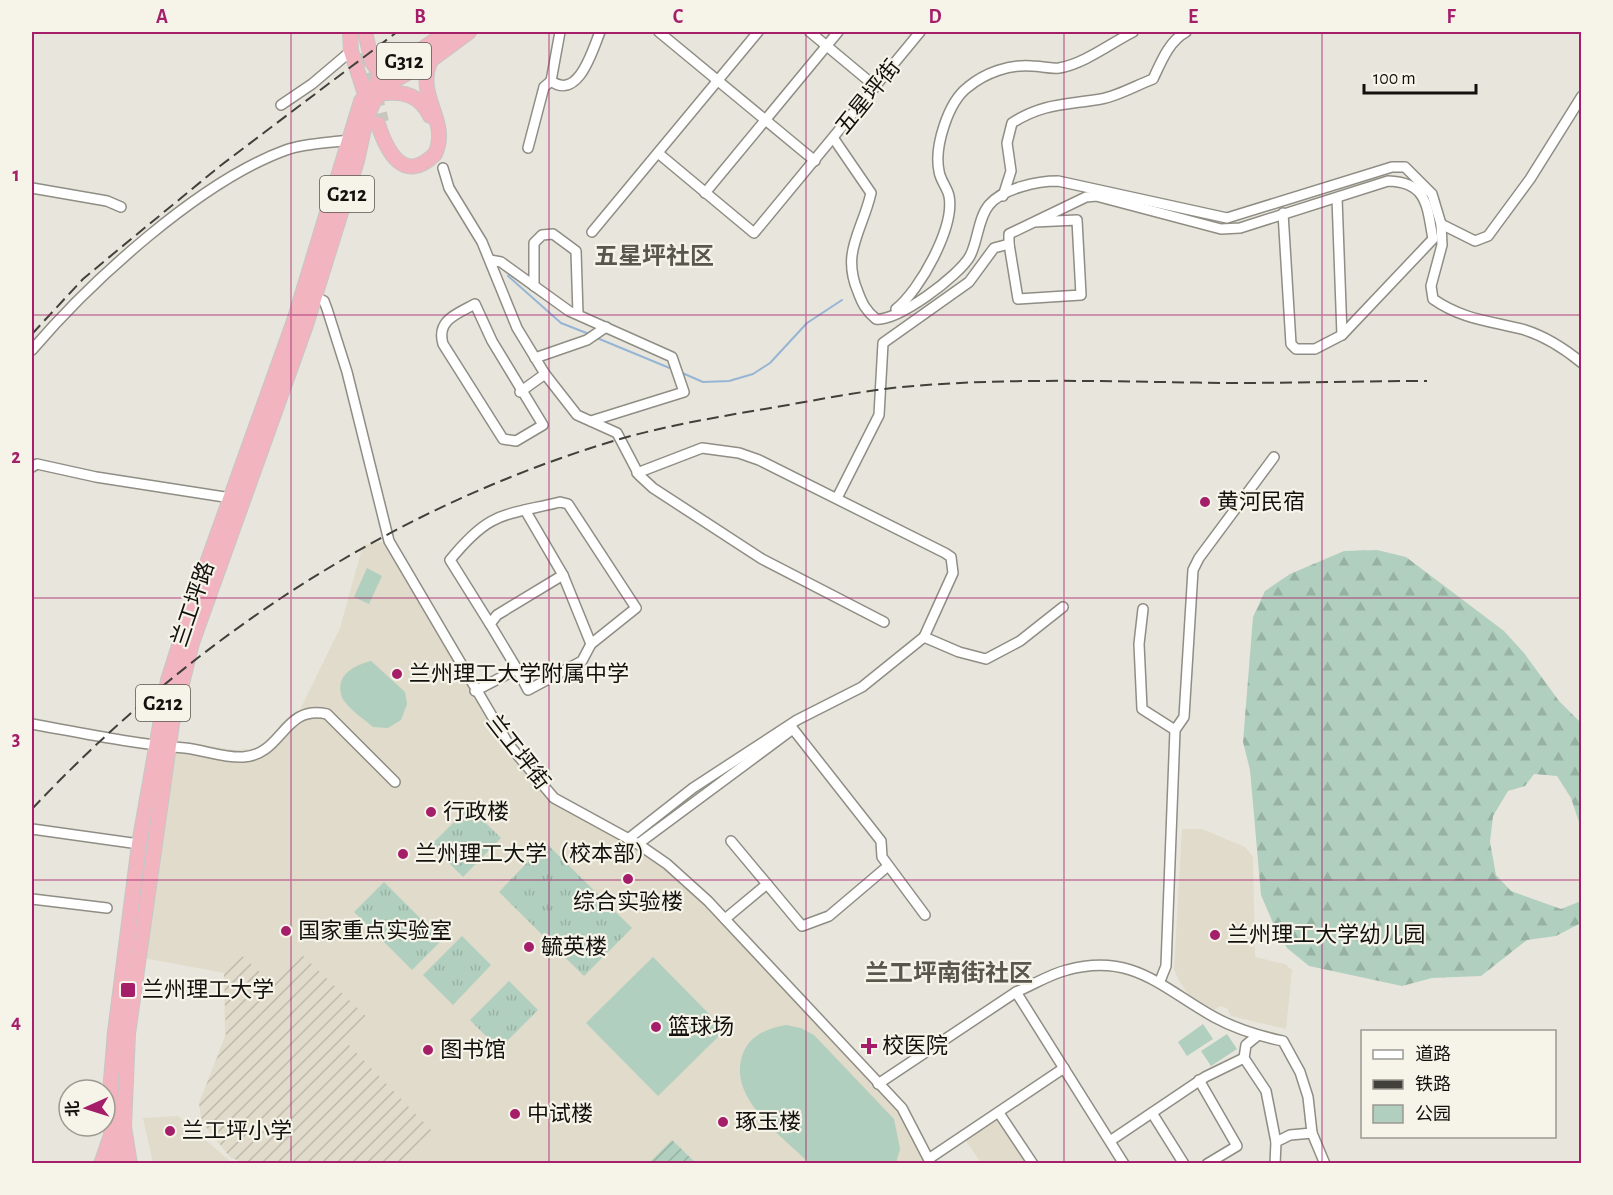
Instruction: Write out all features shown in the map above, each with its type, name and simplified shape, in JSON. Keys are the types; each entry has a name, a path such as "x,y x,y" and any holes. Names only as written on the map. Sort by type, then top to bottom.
{"highway":[{"path":"351,32 361,57 382,76"},
{"path":"360,32 365,94"},
{"path":"361,57 365,32"},
{"name":"G312","path":"365,94 382,76 447,32"},
{"name":"G312","path":"380,94 388,84 431,60 469,32"},
{"path":"380,94 405,93 425,106 432,121 433,145 429,153 412,160 397,156 380,123 394,159 412,166 428,161 435,154 439,143 436,119 425,84 425,73 431,60"},
{"name":"兰工坪路","path":"124,1127 128,1034 168,680 180,639 231,498 310,294 349,140 365,94"},
{"name":"兰工坪路","path":"111,1078 139,844 162,747 192,643 357,161 366,120 380,94"},
{"path":"114,1160 124,1127"},
{"name":"G212","path":"124,1127 130,1164"},
{"path":"101,1164 110,1138"},
{"name":"G212","path":"111,1138 114,1160"}],"street":[{"path":"528,148 544,87 551,81 560,32"},
{"path":"551,81 555,84 571,83 584,73 600,32"},
{"path":"659,32 815,161"},
{"path":"592,232 758,32"},
{"path":"810,32 876,87"},
{"path":"705,193 838,32"},
{"name":"五星坪街","path":"658,153 754,233 834,139 920,32"},
{"path":"884,320 919,286 933,259 949,212 949,196 939,172 938,151 946,117 965,88 1003,69 1028,66 1058,68 1133,32"},
{"path":"1003,196 1011,171 1007,143 1012,123 1031,111 1052,105 1103,99 1153,79 1164,56 1179,36 1186,32"},
{"path":"281,105 312,84 361,57"},
{"path":"1441,224 1475,241 1488,236 1530,179 1581,96"},
{"path":"834,139 871,193 852,250 850,269 863,306 876,319 884,320 893,316 955,276 969,257 979,234 982,216 990,204 1036,182 1058,181 1227,218 1392,167 1405,167 1432,195 1441,224 1442,245 1431,286 1433,299 1452,312 1527,331 1555,343 1581,363"},
{"path":"32,350 110,270 235,172 288,149 349,140"},
{"path":"439,143 449,188 482,242 517,328 545,374 577,415 617,433 637,472 653,488 762,559 884,622"},
{"path":"428,161 434,160 443,168"},
{"path":"1034,222 1077,220 1082,295 1018,299 1009,244 1010,234 1034,222 1086,197 1096,196 1221,229 1240,228 1283,213 1388,181 1402,182 1413,186 1425,198 1433,239 1342,335 1315,349 1296,349 1291,344 1283,213"},
{"path":"32,188 106,201 121,207"},
{"path":"1337,198 1342,335"},
{"path":"534,286 534,243 542,235 558,236 576,251 578,314"},
{"path":"837,498 879,415 883,343 969,282 994,248 1009,244"},
{"path":"490,260 501,262 578,314 672,357 684,392 591,421"},
{"name":"兰工坪街","path":"310,294 324,301 343,362 389,541 509,746 544,788 565,805 638,844 667,864 725,919 902,1108 931,1161"},
{"path":"475,304 520,392 543,425 516,441 507,441 503,439 443,345 441,328 445,321 475,304"},
{"path":"535,358 587,340 598,335 606,327"},
{"path":"520,392 545,374"},
{"path":"628,839 693,788 797,720 862,687 924,638 953,573 951,557 759,460 711,448 702,448 637,472"},
{"path":"1160,981 1166,966 1175,730 1184,717 1193,570 1199,558 1274,457"},
{"path":"32,466 37,464 96,477 231,498"},
{"path":"561,502 568,504 636,608 591,644 582,661 528,690 490,624 450,560 472,533 498,516 561,502"},
{"path":"525,510 563,574 591,644"},
{"path":"490,624 497,615 563,574"},
{"path":"924,638 959,652 986,659 1020,641 1063,607"},
{"path":"1143,609 1139,644 1142,709 1175,730"},
{"path":"475,691 517,669"},
{"path":"32,724 162,747 242,757 252,756 269,747 296,718 306,712 316,712 327,714 395,782"},
{"path":"638,844 793,729 881,841 882,857 925,915"},
{"path":"32,841 36,830 139,844"},
{"path":"731,841 802,926 829,916 888,866"},
{"path":"725,919 766,884"},
{"path":"32,899 107,908"},
{"path":"878,1084 1016,992 1066,970 1095,965 1117,966 1160,981 1217,1018 1257,1036 1283,1041 1289,1049 1308,1097 1312,1133 1325,1164"},
{"path":"1016,992 1124,1164"},
{"path":"1257,1036 1246,1045 1244,1058 1266,1091 1276,1142 1275,1164"},
{"path":"1110,1141 1199,1080 1234,1060 1244,1058"},
{"path":"931,1161 1064,1068"},
{"path":"1199,1080 1237,1146 1207,1164"},
{"path":"999,1113 1032,1164"},
{"path":"1152,1113 1184,1164"},
{"path":"1276,1142 1290,1136 1312,1133"}],"shaded area":[{"name":"兰州理工大学（校本部）","path":"389,541 496,727 544,788 667,864 902,1108 931,1163 244,1163 230,1157 202,1122 199,1103 225,1036 224,973 138,957 168,748 185,742 236,750 269,747 296,718 340,628 363,545"},
{"name":"兰州理工大学幼儿园","path":"1182,829 1202,829 1245,847 1253,857 1255,957 1285,964 1292,970 1286,1029 1231,1016 1227,1008 1219,1006 1215,1010 1189,995 1179,981 1174,969"},
{"path":"299,952 370,1020 347,1043 435,1134 405,1163 379,1163 375,1160 371,1164 244,1163 230,1157 202,1122 199,1103 226,1036 224,973 240,954 273,984"},
{"path":"999,1115 1030,1163 981,1163 964,1138"},
{"name":"兰工坪小学","path":"178,1116 232,1163 153,1163 143,1118"}],"green space":[{"path":"1377,550 1406,557 1504,631 1524,653 1559,701 1581,723 1581,828 1571,798 1557,776 1534,774 1525,786 1508,791 1493,816 1490,842 1496,875 1511,891 1561,909 1581,901 1581,923 1556,936 1527,940 1481,976 1432,978 1402,986 1309,966 1287,948 1261,895 1250,770 1243,742 1253,617 1265,591 1290,574 1344,551"},
{"path":"367,568 382,576 369,604 354,597"},
{"path":"371,661 405,692 407,704 401,720 388,728 373,727 351,709 342,697 340,689 343,677 353,668"},
{"path":"469,807 501,838 463,877 431,845"},
{"path":"546,843 632,928 584,976 499,892"},
{"path":"384,882 442,940 412,970 354,912"},
{"path":"462,936 491,965 453,1005 423,975"},
{"name":"篮球场","path":"653,957 725,1030 658,1096 586,1023"},
{"path":"509,981 538,1010 499,1049 470,1020"},
{"path":"1203,1024 1213,1039 1187,1056 1178,1042"},
{"path":"786,1025 801,1028 814,1035 894,1119 900,1149 896,1163 809,1163 758,1113 748,1099 742,1084 740,1068 744,1051 756,1036"},
{"path":"1227,1034 1237,1049 1211,1066 1201,1051"},
{"path":"672,1140 696,1163 649,1163"}],"waterway":[{"path":"508,276 561,323 589,334"},
{"path":"680,372 703,382 729,381 753,374 770,363 807,323 842,300"},
{"path":"597,338 672,369"}],"tunnel":[{"path":"365,52 382,122"}],"railway":[{"path":"32,334 83,279 119,249 220,166 397,32"},
{"path":"32,809 93,747 158,690 226,637 297,588 371,543 448,504 528,470 610,442 695,421 827,398 943,384 1025,381 1229,383 1427,381"}],"place":[{"name":"黄河民宿","path":"1205,502"},
{"name":"兰州理工大学附属中学","path":"397,674"},
{"name":"行政楼","path":"431,812"},
{"name":"兰州理工大学（校本部）","path":"403,854"},
{"name":"综合实验楼","path":"628,879"},
{"name":"国家重点实验室","path":"286,931"},
{"name":"兰州理工大学幼儿园","path":"1215,935"},
{"name":"毓英楼","path":"529,947"},
{"name":"兰州理工大学","path":"128,990"},
{"name":"篮球场","path":"656,1027"},
{"name":"校医院","path":"869,1046"},
{"name":"图书馆","path":"428,1050"},
{"name":"中试楼","path":"515,1114"},
{"name":"琢玉楼","path":"723,1122"},
{"name":"兰工坪小学","path":"170,1131"}],"district":[{"name":"五星坪社区","path":"654,257"},
{"name":"兰工坪南街社区","path":"949,974"}]}
